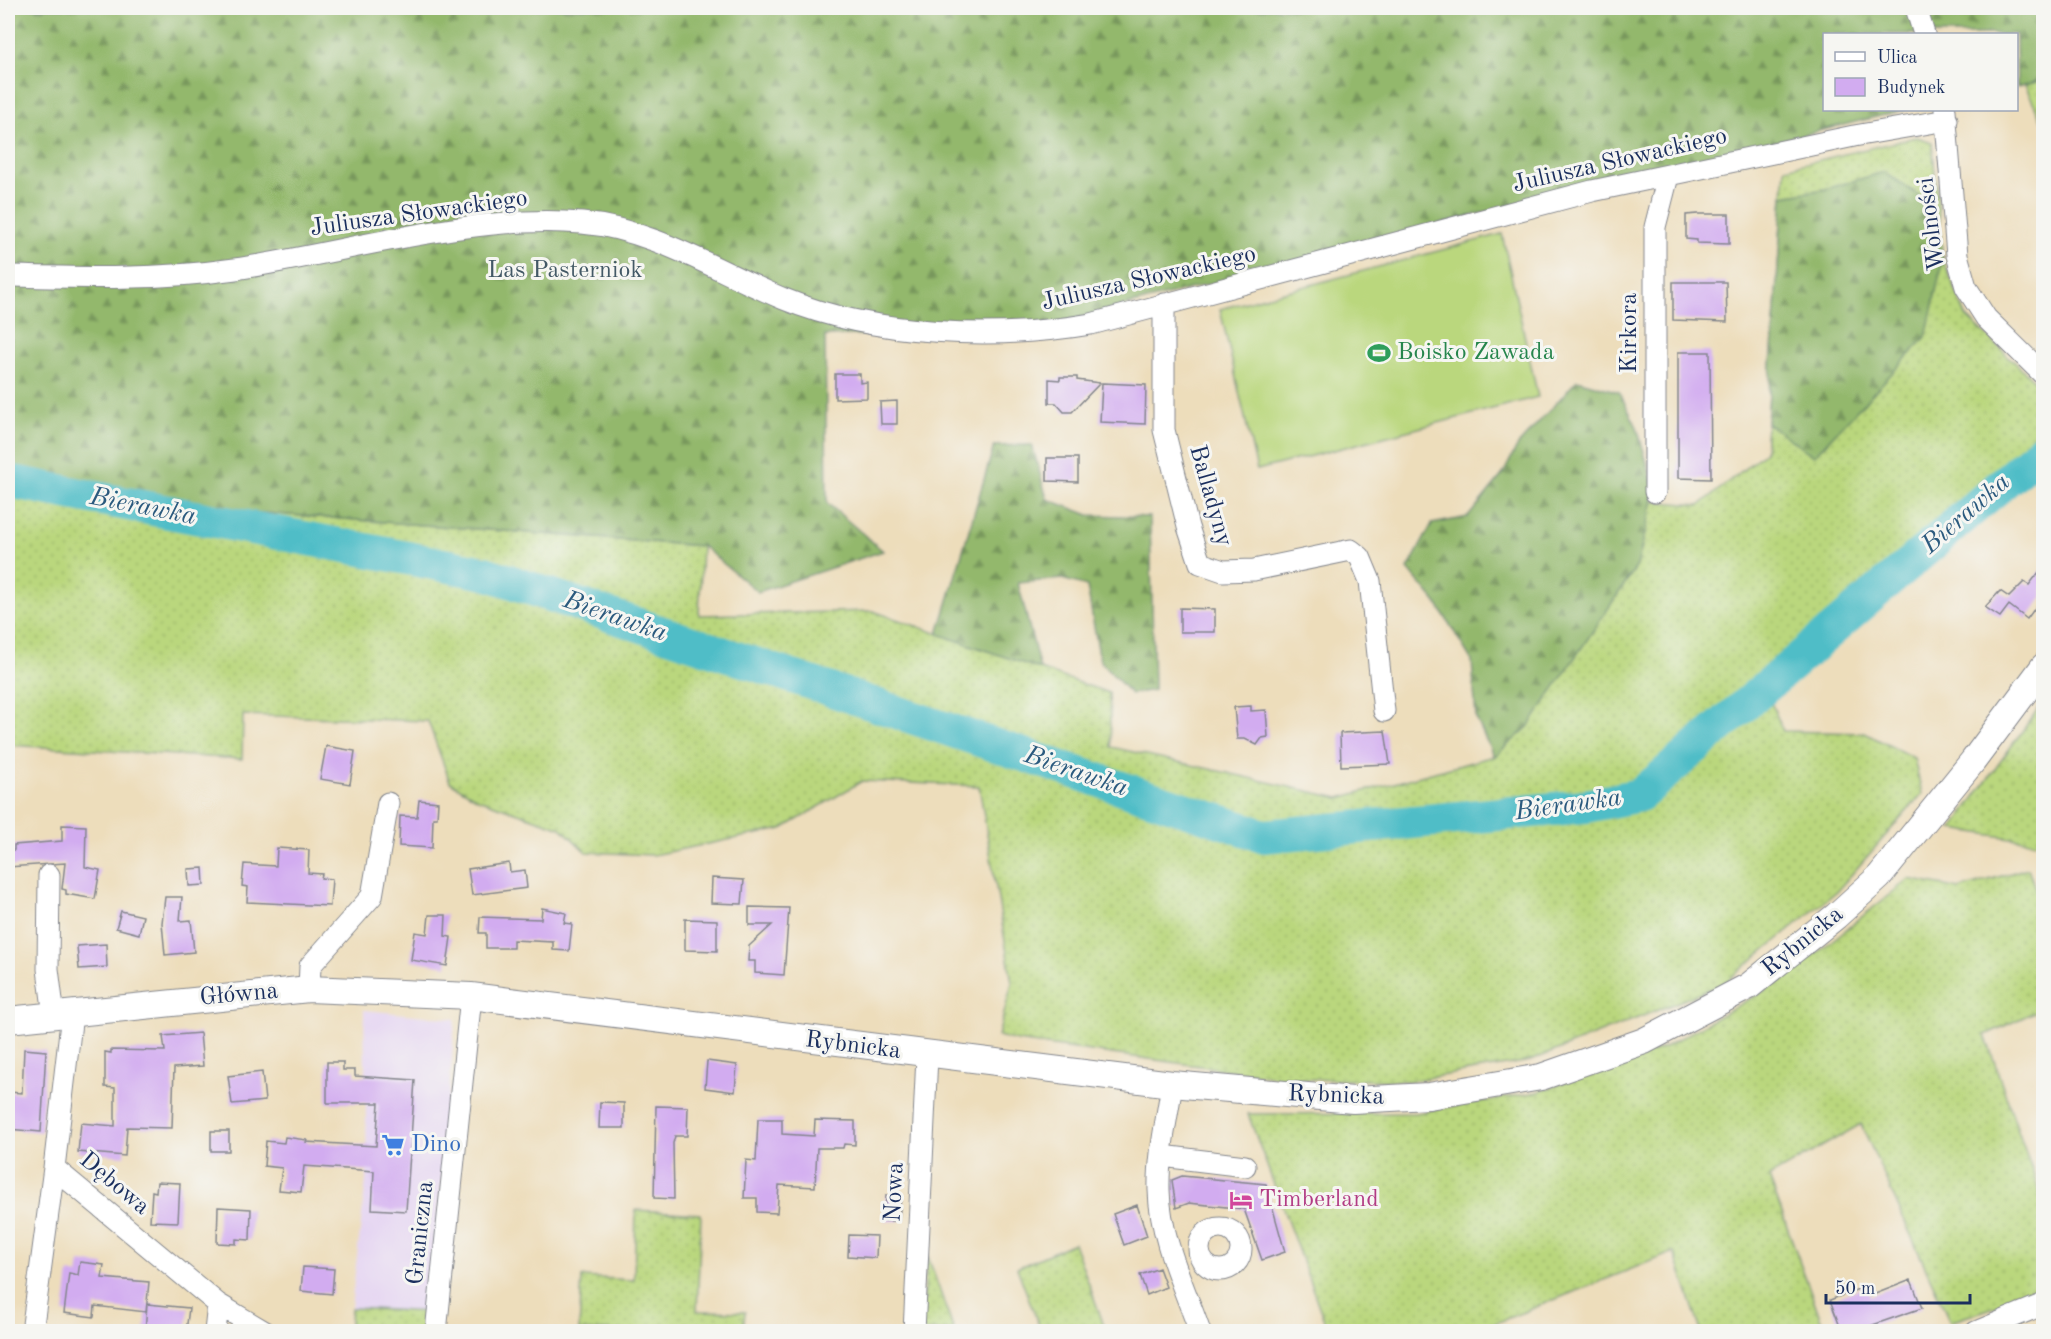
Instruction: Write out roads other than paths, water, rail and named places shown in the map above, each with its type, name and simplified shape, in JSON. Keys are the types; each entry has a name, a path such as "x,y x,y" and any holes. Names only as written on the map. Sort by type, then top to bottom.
{"main road":[{"name":"Rybnicka","path":"471,996 927,1056 1172,1084 1353,1100 1429,1096 1540,1077 1644,1041 1749,986 1836,916 1879,877 1973,761 2043,666"},
{"name":"Główna","path":"8,1025 63,1015 309,989 471,996"}],"street":[{"path":"1916,8 1924,33"},
{"name":"Juliusza Słowackiego","path":"8,276 112,280 161,277 235,269 490,225 545,222 582,223 644,235 785,299 823,313 860,321 969,331 1046,331 1092,324 1592,191 1946,115"},
{"name":"Wolności","path":"1946,115 1957,255 1966,287 1986,318 2043,375"},
{"name":"Kirkora","path":"1655,492 1655,227 1668,176"},
{"name":"Balladyny","path":"1164,304 1164,430 1188,527 1200,563 1223,571 1254,570 1351,550 1360,557 1370,581 1384,711"},
{"path":"309,989 310,966 372,896 388,803"},
{"name":"Dębowa","path":"49,875 48,969 63,1015 54,1168 218,1304 265,1332"},
{"name":"Graniczna","path":"436,1332 471,996"},
{"name":"Nowa","path":"914,1332 927,1056"},
{"path":"1172,1084 1159,1189 1176,1266 1200,1332"},
{"path":"1162,1156 1245,1166"},
{"path":"32,1332 54,1168"},
{"path":"1176,1266 1200,1257"},
{"path":"215,1332 218,1304"},
{"path":"1976,1332 2043,1304"}],"waterway":[{"name":"Bierawka","path":"8,481 485,573 1264,836 1586,806 1640,795 2044,448"}],"place":[{"name":"Boisko Zawada","path":"1379,353"},
{"name":"Dino","path":"393,1145"},
{"name":"Timberland","path":"1241,1200"}],"park label":[{"name":"Las Pasterniok","path":"565,271"}]}
